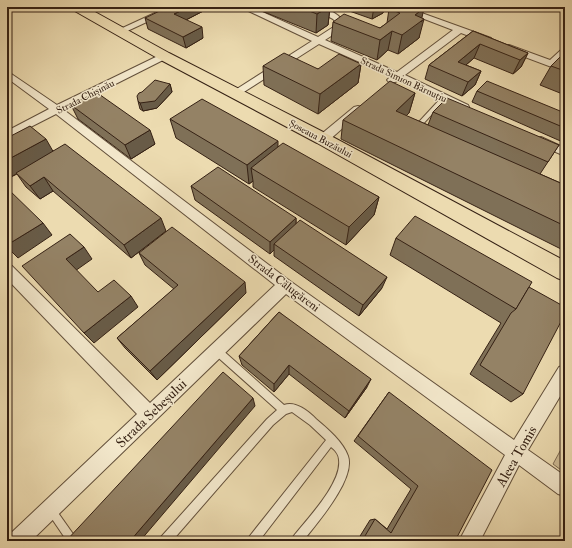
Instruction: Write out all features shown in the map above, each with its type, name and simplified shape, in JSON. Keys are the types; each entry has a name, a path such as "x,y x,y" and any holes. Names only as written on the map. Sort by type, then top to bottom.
{"main road":[{"name":"Șoseaua Buzăului","path":"77,7 164,56 323,139 565,272"}],"street":[{"path":"120,31 175,7"},
{"name":"Strada Simion Bărnuțiu","path":"244,7 398,75 472,111"},
{"path":"236,94 339,27 340,22 336,17 315,7"},
{"path":"397,7 565,69"},
{"path":"559,7 565,9"},
{"path":"386,85 459,30"},
{"path":"551,64 565,51"},
{"name":"Strada Chișinău","path":"7,135 164,56"},
{"name":"Strada Călugăreni","path":"7,74 57,110 285,285 565,487"},
{"path":"323,139 363,104"},
{"path":"529,136 565,152"},
{"path":"7,270 149,414"},
{"name":"Strada Sebeșului","path":"17,541 285,285"},
{"name":"Aleea Tomis","path":"469,541 516,453 565,373"}],"lane":[{"path":"428,136 421,132 419,126 444,98"},
{"path":"216,350 283,410"},
{"path":"165,541 270,422 283,410 292,408 302,412 331,440 344,458 341,481 297,541"},
{"path":"253,541 331,440"},
{"path":"50,509 73,541"}],"shaded area":[{"path":"565,442 565,473 553,464"}],"building":[{"path":"168,7 189,7 174,14 202,27 183,37 145,18"},
{"path":"299,7 328,7 317,14"},
{"path":"393,7 424,8 415,15 424,19 402,35 392,31 380,40 333,22 344,14 380,28 400,13 389,9"},
{"path":"473,31 528,53 520,60 480,44 458,62 481,71 468,82 429,65"},
{"path":"284,53 318,69 339,54 361,64 320,94 263,66"},
{"path":"562,55 565,56 565,71 551,66"},
{"path":"155,80 170,84 155,101 140,103 137,96"},
{"path":"390,81 415,93 396,111 565,185 565,226 343,120"},
{"path":"487,81 565,113 565,128 477,91"},
{"path":"96,92 150,130 125,145 71,105"},
{"path":"447,98 559,145 548,162 433,112"},
{"path":"202,99 278,141 247,165 170,119"},
{"path":"30,126 46,139 7,160 7,138"},
{"path":"283,143 379,197 349,227 251,168"},
{"path":"65,144 161,218 124,245 44,177 30,186 16,173"},
{"path":"218,167 296,218 270,242 191,186"},
{"path":"7,188 43,223 7,245"},
{"path":"415,216 532,282 516,309 396,238"},
{"path":"300,220 387,277 363,305 274,244"},
{"path":"172,227 245,282 150,371 117,338 178,285 139,253"},
{"path":"70,234 84,247 66,259 98,292 114,280 131,296 84,333 22,266"},
{"path":"529,287 565,307 565,314 523,394 480,365 511,313 516,309"},
{"path":"279,312 371,379 349,411 289,365 274,384 239,356"},
{"path":"223,372 253,398 130,541 66,541"},
{"path":"389,392 492,470 455,541 362,541 375,519 391,533 418,486 358,436"}]}
